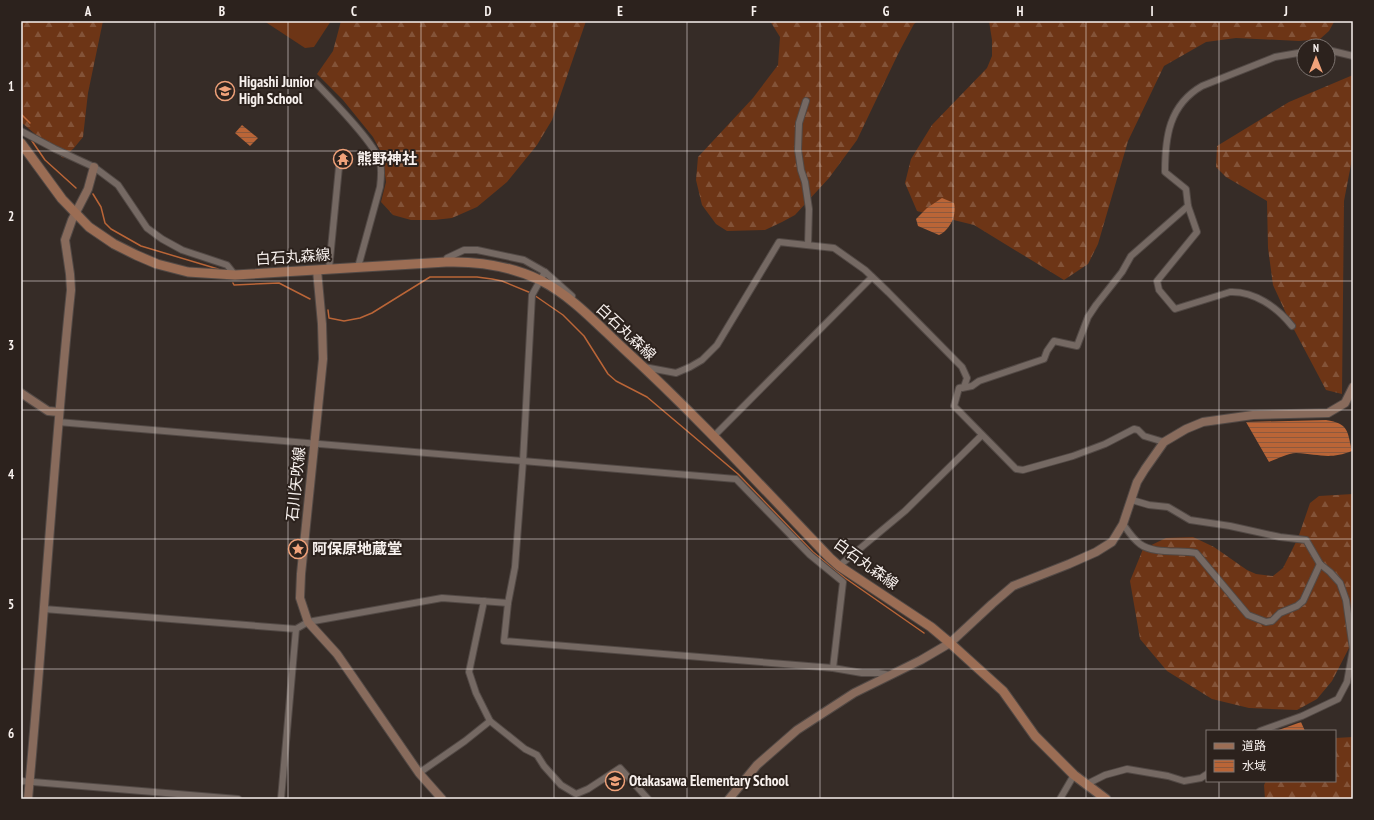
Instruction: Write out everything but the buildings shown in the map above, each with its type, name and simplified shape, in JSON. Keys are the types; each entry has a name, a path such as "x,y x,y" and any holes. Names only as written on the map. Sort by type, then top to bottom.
{"main road":[{"name":"白石丸森線","path":"21,143 62,199 89,227 114,244 136,255 157,264 188,272 235,275 460,261 489,264 543,276 644,367 839,566 931,627 950,643 1003,691 1035,736 1074,775 1106,799"}],"street":[{"path":"1336,52 1353,56"},
{"path":"1292,326 1287,319 1266,302 1238,292 1230,292 1175,309 1158,290 1157,281 1197,232 1188,206 1186,189 1165,172 1166,144 1177,110 1191,93 1202,86 1275,57 1296,53"},
{"path":"316,83 372,147 380,162 382,176 380,187 358,267"},
{"path":"806,101 799,123 798,150 809,209 808,245"},
{"path":"21,131 94,167 118,184 147,228 157,236 182,250 227,265 235,275"},
{"path":"28,799 25,781 44,609 58,422 71,290 65,240 88,189 94,167"},
{"path":"329,270 339,167"},
{"path":"959,388 972,386 979,381 1044,359 1046,351 1054,341 1077,346 1088,317 1122,272 1131,256 1188,206"},
{"path":"644,367 676,372 690,367 702,360 717,345 779,242 834,248 866,270 962,368 967,378 964,386 959,388 954,406 1016,469 1020,471 1073,456 1105,444 1134,429 1138,430 1144,436 1164,442"},
{"name":"石川矢吹線","path":"317,270 322,324 322,359 301,574 300,598 308,622 337,654 419,773 442,799"},
{"path":"543,276 533,293 515,566 508,603 504,641 833,668 862,673 891,675"},
{"path":"713,436 872,277"},
{"path":"729,799 757,765 797,730 854,693 921,660 950,643 1013,586 1096,552 1112,542 1123,524 1137,482 1164,442 1186,428 1203,422 1253,415 1328,413 1344,403 1353,387"},
{"path":"21,393 48,411 59,412"},
{"path":"58,422 736,479 810,555 843,582 833,668"},
{"path":"839,566 905,511 982,435"},
{"path":"1132,500 1149,505 1168,507 1190,520 1230,526 1280,537 1306,540 1320,564 1340,583 1346,600 1353,649 1347,682 1338,699 1302,716 1263,730"},
{"path":"1123,524 1139,544 1150,550 1186,551 1196,553 1248,615 1266,622 1272,621 1280,613 1298,606 1303,601 1320,564"},
{"path":"44,609 296,629 308,622 442,598 508,603"},
{"path":"484,601 469,672 476,693 490,721 525,749 537,755 544,766 561,785 576,794 620,768 648,799"},
{"path":"281,799 296,629"},
{"path":"419,773 465,741 490,721"},
{"path":"1087,784 1105,775 1127,769 1168,776 1184,781 1201,778 1206,775"},
{"path":"1060,799 1074,775"},
{"path":"25,781 238,799"}],"green space":[{"path":"21,21 103,21 88,93 83,137 63,158 21,122"},
{"path":"264,21 331,21 314,47 305,48"},
{"path":"341,21 586,21 552,120 537,145 507,182 477,207 452,218 411,220 393,215 381,202 386,182 382,154 373,137 343,100 317,74 333,51"},
{"path":"770,21 918,21 914,24 898,54 857,140 829,178 795,215 782,222 765,230 727,231 716,224 702,205 696,180 698,157 753,98 778,65 780,37"},
{"path":"989,21 1334,21 1329,31 1321,38 1296,38 1296,41 1236,38 1206,42 1164,66 1128,141 1098,244 1088,264 1064,280 974,225 917,211 905,183 911,159 932,125 987,68 992,56 992,40"},
{"path":"1353,75 1353,154 1344,201 1342,394 1326,390 1290,322 1273,285 1268,248 1267,201 1226,177 1216,167 1217,146 1289,102"},
{"path":"1353,494 1353,646 1349,648 1332,681 1317,699 1297,710 1249,708 1212,699 1167,671 1140,639 1130,581 1143,549 1166,538 1193,537 1214,547 1247,570 1256,574 1273,576 1283,568 1298,538 1310,503 1319,496"},
{"path":"1353,737 1353,799 1265,799 1264,785 1266,782 1336,782 1336,738"}],"water":[{"path":"242,125 258,138 250,146 235,133"},
{"path":"942,198 954,203 955,208 952,222 943,233 939,235 918,226 916,219 927,208"},
{"path":"1326,420 1339,424 1346,429 1352,451 1330,456 1293,453 1269,462 1246,422"},
{"path":"1301,722 1305,730 1279,730"}],"waterway":[{"path":"21,114 30,123"},
{"path":"32,139 45,160 76,188"},
{"path":"93,194 101,207 105,223 111,229 141,246 218,269"},
{"path":"328,310 329,318 344,321 360,318 372,313 430,277 477,277 492,279 502,281 531,293"},
{"path":"233,283 234,285 279,283 310,299"},
{"path":"534,295 563,315 584,336 608,374 616,381 647,397 738,474 813,552 845,578 924,633"}],"place":[{"name":"Higashi Junior High School","path":"225,91"},
{"name":"熊野神社","path":"343,159"},
{"name":"阿保原地蔵堂","path":"298,549"},
{"name":"Otakasawa Elementary School","path":"615,781"}]}
